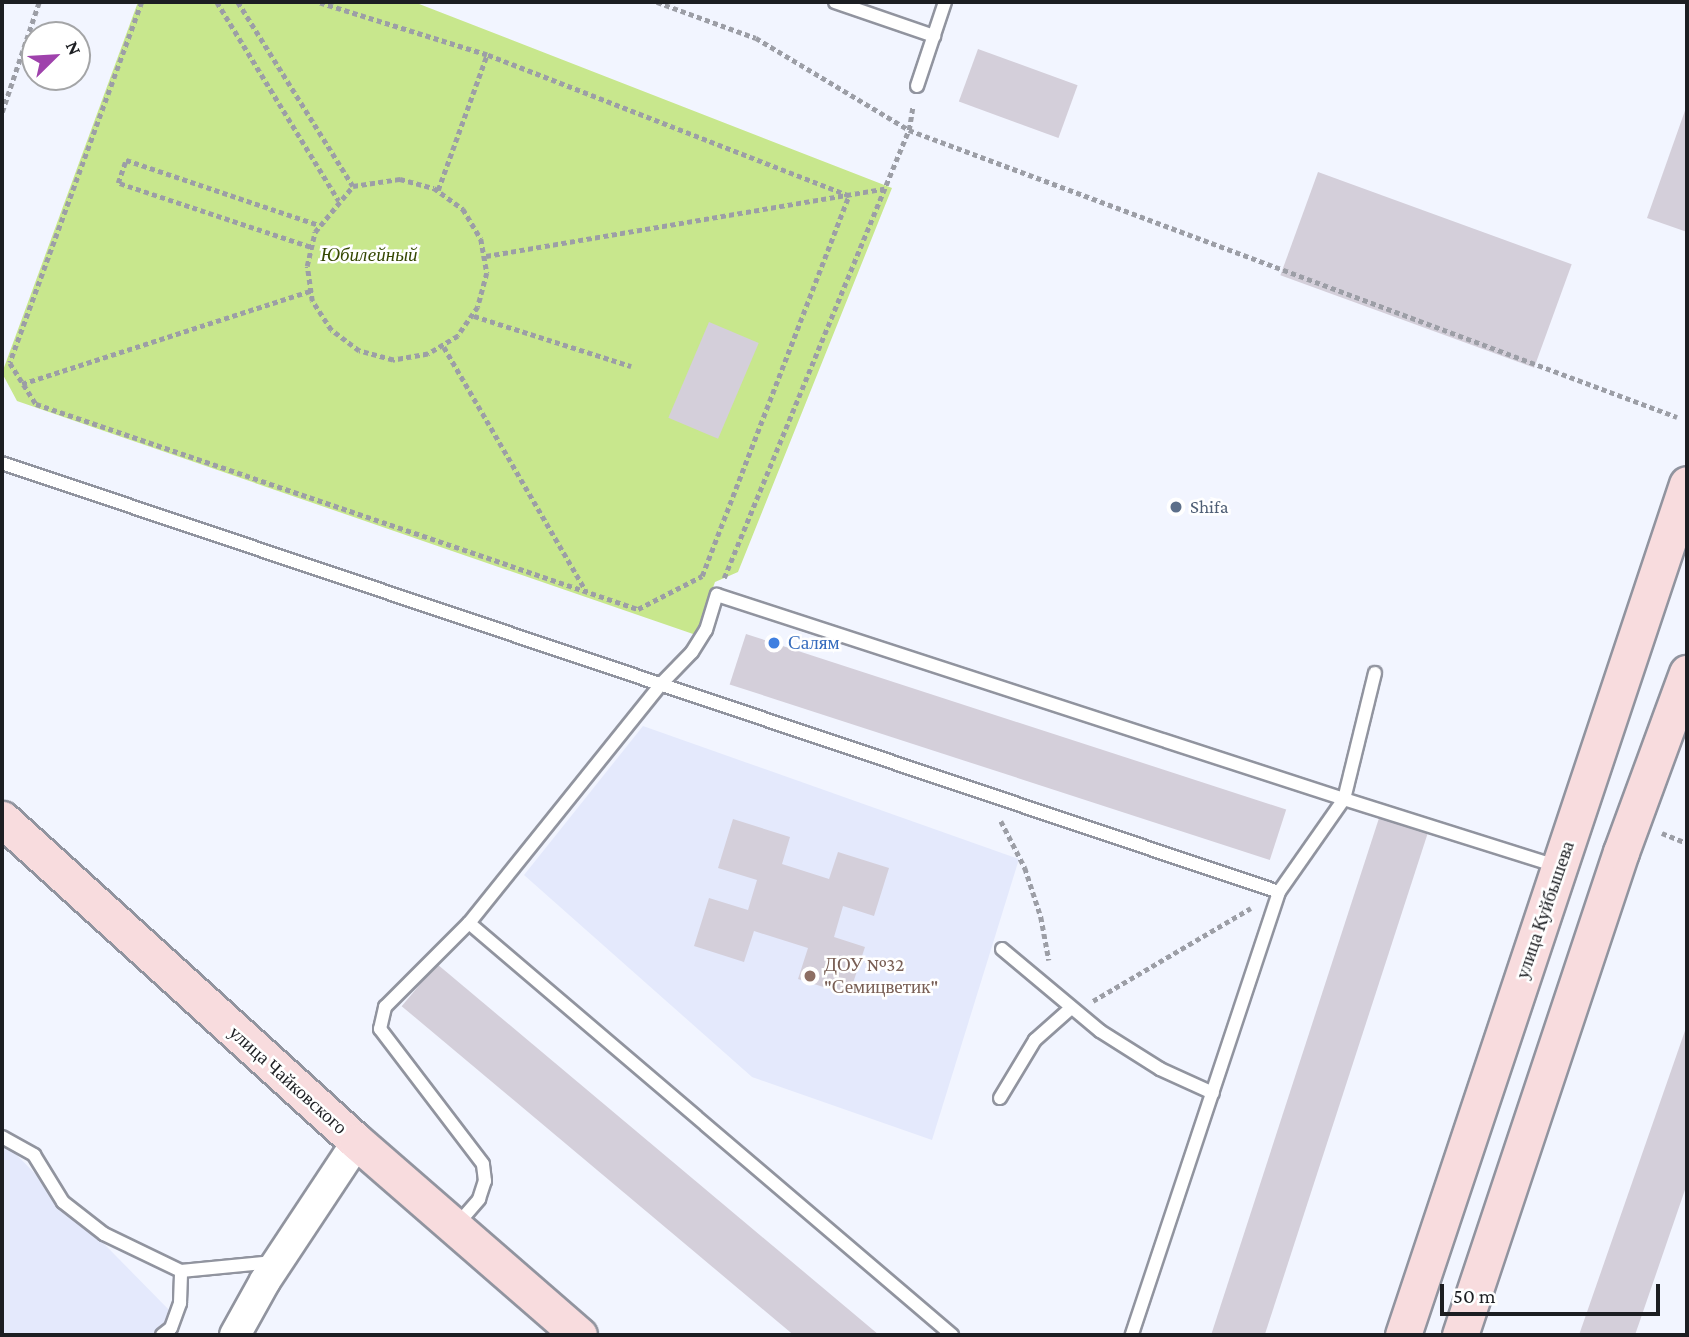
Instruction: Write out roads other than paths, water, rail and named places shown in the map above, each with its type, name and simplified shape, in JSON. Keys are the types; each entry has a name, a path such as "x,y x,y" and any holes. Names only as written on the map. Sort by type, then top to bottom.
{"main road":[{"name":"улица Куйбышева","path":"1403,1335 1687,484"},
{"path":"1460,1335 1621,852 1687,673"},
{"name":"улица Чайковского","path":"2,819 357,1142 579,1335"}],"street":[{"path":"236,1335 278,1262 357,1142"}],"lane":[{"path":"835,2 934,36"},
{"path":"917,86 945,2"},
{"path":"2,463 1279,892"},
{"path":"455,1227 479,1199 485,1181 483,1164 380,1029 390,999 469,923 662,683 699,642 717,595 1559,867"},
{"path":"1132,1335 1279,892 1344,799 1375,673"},
{"path":"469,923 952,1335"},
{"path":"1002,949 1072,1010 1160,1069 1213,1093"},
{"path":"1000,1098 1035,1040 1072,1010"},
{"path":"2,1137 34,1155 64,1202 104,1234 181,1271 278,1262"},
{"path":"162,1335 171,1328 180,1303 181,1271"}],"place":[{"name":"Shifa","path":"1176,507"},
{"name":"Салям","path":"774,643"},
{"name":"ДОУ №32 \"Семицветик\"","path":"810,976"}],"park label":[{"name":"Юбилейный","path":"369,255"}]}
